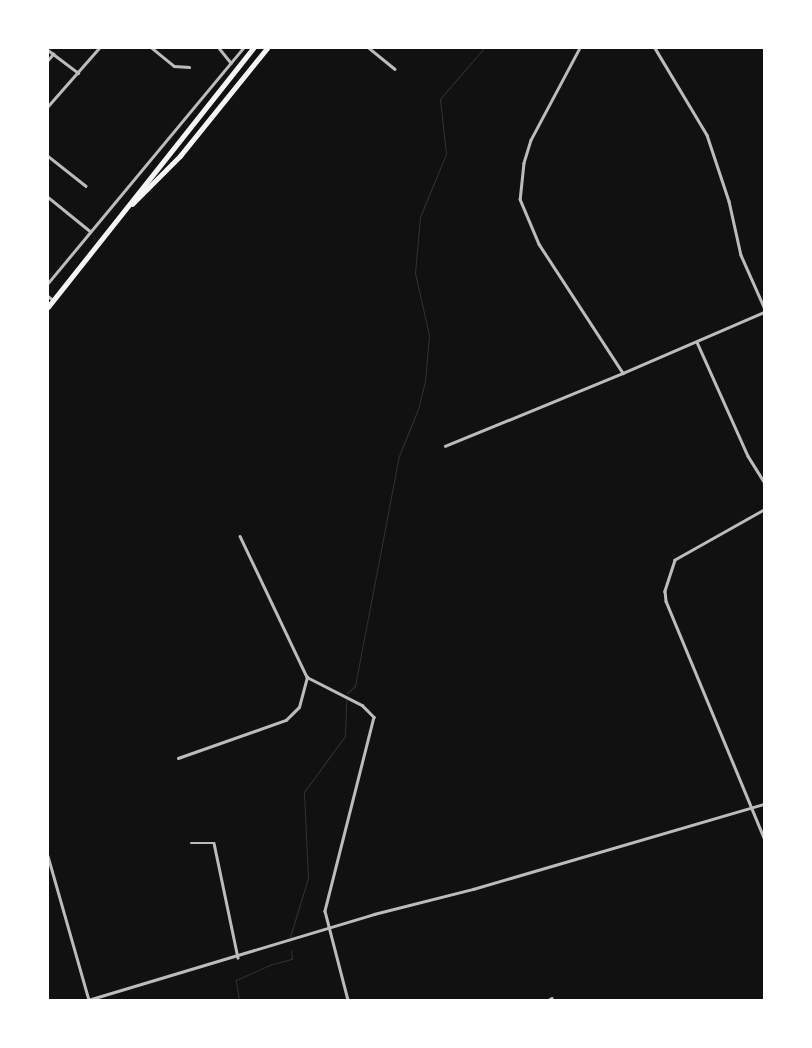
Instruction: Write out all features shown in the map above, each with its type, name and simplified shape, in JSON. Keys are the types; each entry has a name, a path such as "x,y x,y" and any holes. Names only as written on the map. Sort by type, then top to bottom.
{"main road":[{"path":"48,307 121,216 172,146 253,48"},
{"path":"121,216 180,156 267,48"}],"street":[{"path":"48,106 99,48"},
{"path":"152,48 174,66 189,67"},
{"path":"219,48 231,63"},
{"path":"48,282 243,48"},
{"path":"369,48 395,69"},
{"path":"580,48 531,140 524,163 520,199 539,244 623,373"},
{"path":"655,48 707,135 729,200 742,255 764,307"},
{"path":"48,50 78,73"},
{"path":"48,60 53,54"},
{"path":"48,156 86,186"},
{"path":"48,197 90,231"},
{"path":"48,296 53,300"},
{"path":"445,446 698,342 764,312"},
{"path":"698,342 748,456 764,482"},
{"path":"764,510 675,560 666,591 666,601 764,838"},
{"path":"240,536 308,677 362,705 374,717 326,900 325,911 348,1000"},
{"path":"178,758 286,720 299,706 308,677"},
{"path":"48,856 88,1000 94,1000 238,958 374,914 473,889 764,804"},
{"path":"191,843 214,843 238,958"},
{"path":"548,1000 552,998"}],"waterway":[{"path":"347,693 355,686 399,456 418,409 425,381 429,335 415,273 420,217 446,154 440,99 484,48"},
{"path":"290,937 308,878 304,792 345,736 346,700"},
{"path":"239,1000 236,980 269,965 292,959 291,950"}]}
